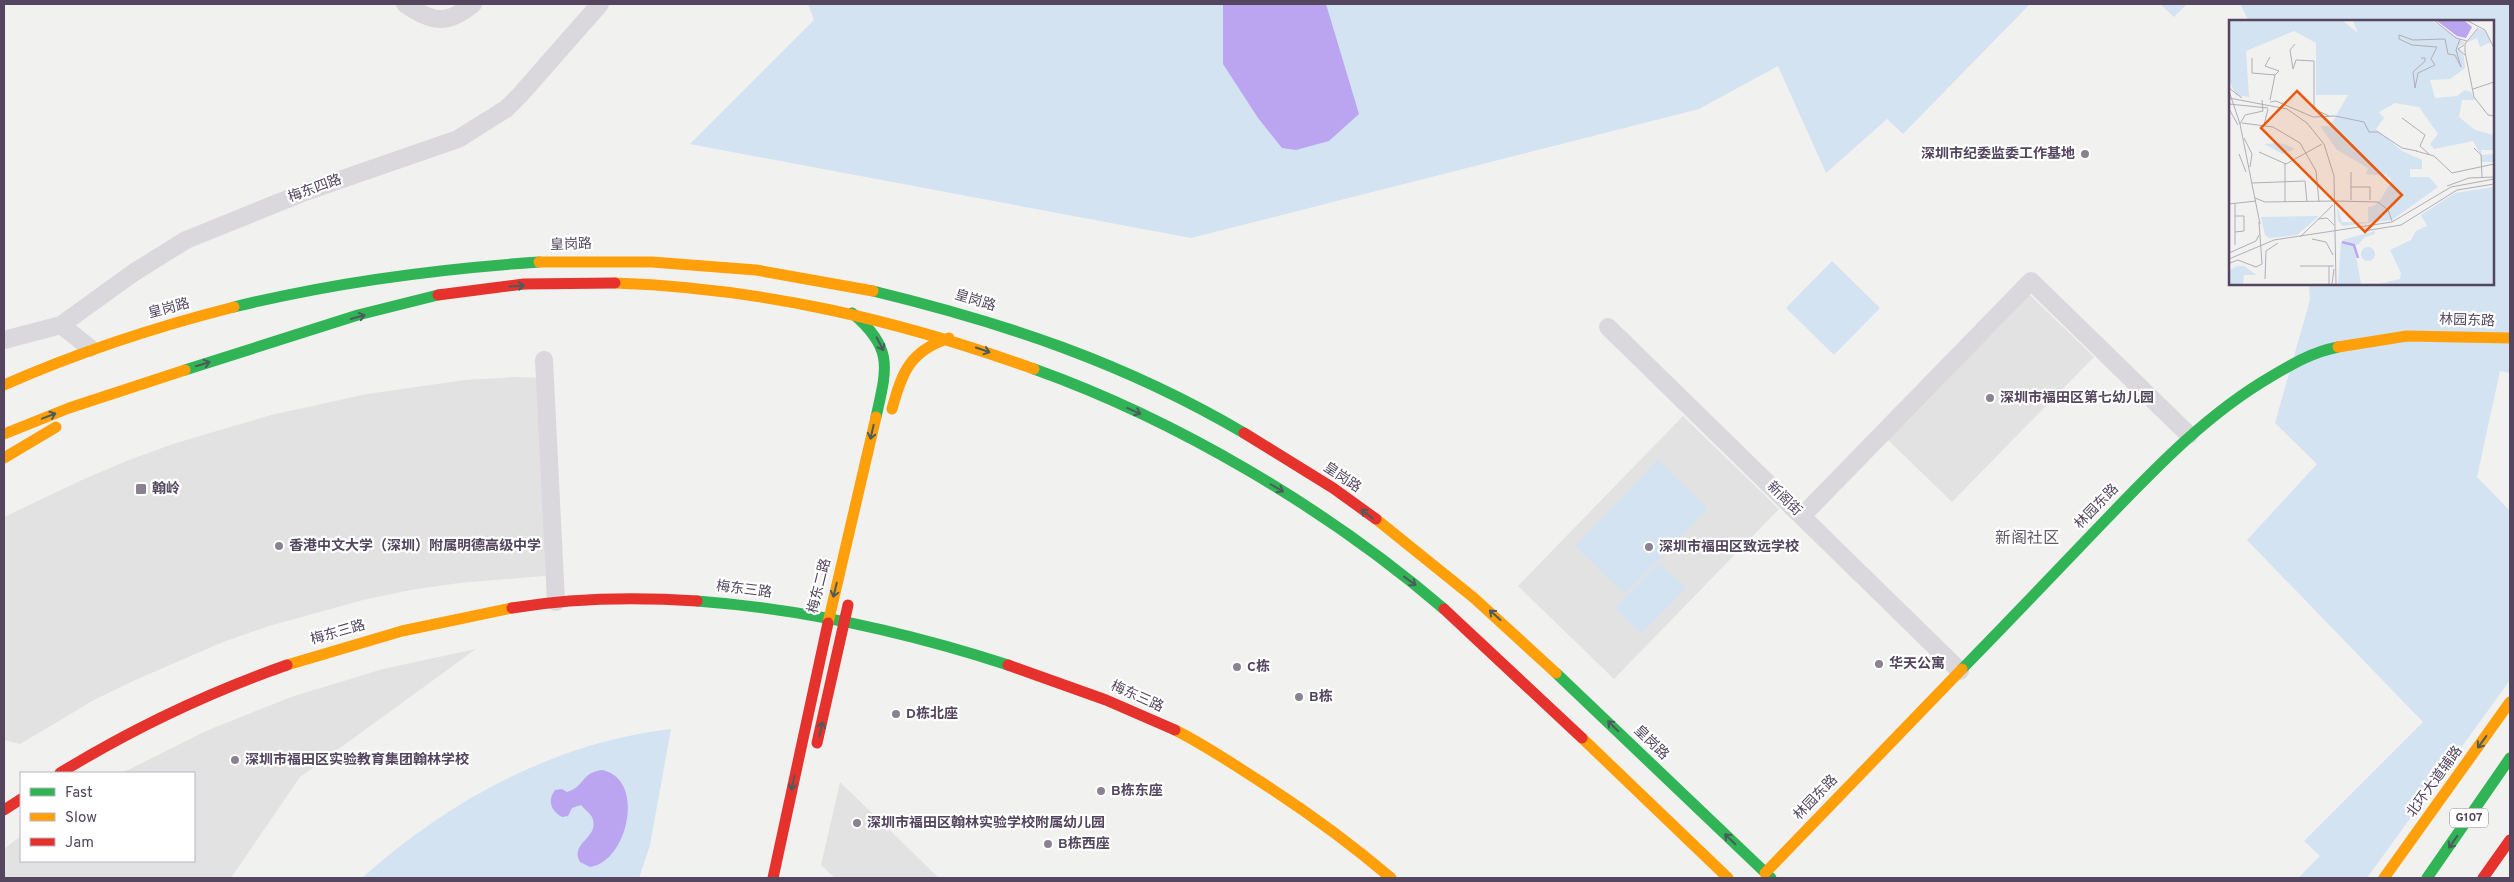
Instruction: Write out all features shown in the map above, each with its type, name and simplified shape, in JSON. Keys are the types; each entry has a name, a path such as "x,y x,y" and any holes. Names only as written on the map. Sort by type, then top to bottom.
{"main road":[{"name":"皇岗路","path":"4,385 90,348 212,312 342,282 435,268 499,262 604,259 683,262 831,282 966,314 1063,346 1166,391 1258,441 1336,490 1459,584 1514,632 1768,875"},
{"path":"4,434 118,390 386,308 445,293 489,288 561,283 616,283 702,288 852,313 950,338 1011,359 1146,417 1275,487 1346,534 1418,587 1483,643 1728,878"},
{"name":"梅东二路","path":"772,878 828,617 881,394 885,367 885,353 881,342 852,313"},
{"name":"林园东路","path":"1768,875 1960,671 2189,435 2229,402 2305,357 2339,346 2404,335 2445,334 2510,338"},
{"path":"889,423 903,372 917,353 926,346 950,338"},
{"path":"4,379 38,369"},
{"path":"4,458 118,390"},
{"path":"814,756 851,594"},
{"name":"梅东三路","path":"62,772 146,725 219,691 292,662 412,628 556,602 660,599 709,601 845,620 954,646 1115,703 1186,735 1290,802 1391,878"},
{"name":"北环大道辅路","path":"2384,878 2510,702"},
{"name":"G107","path":"2427,878 2510,758"},
{"path":"4,809 20,800"},
{"path":"2483,878 2510,840"},
{"path":"2483,878 2510,849"},
{"path":"1768,875 1784,878"}],"street":[{"path":"404,4 421,14 438,20 451,18 472,4"},
{"name":"梅东四路","path":"4,340 61,325 134,273 186,240 305,192 458,139 506,109 600,4"},
{"path":"1802,516 2030,281 2189,435"},
{"path":"61,325 90,348"},
{"name":"新阁街","path":"1608,327 1960,671"},
{"path":"544,360 556,602"}],"shaded area":[{"path":"808,4 2030,4 1903,134 1887,119 1826,173 1778,66 1699,109 1191,238 690,144 814,20"},
{"path":"1223,4 1326,4 1359,114 1329,141 1296,150 1282,148 1258,118 1223,64"},
{"path":"2160,4 2187,4 2174,17"},
{"path":"2240,4 2510,4 2510,373 2500,371 2477,477 2510,511 2510,680 2367,878 2298,878 2320,856 2304,841 2423,722 2247,540 2317,464 2275,423 2310,300 2309,285 2494,285 2494,20 2248,20"},
{"path":"1832,261 1880,308 1834,355 1786,308"},
{"name":"深圳市福田区第七幼儿园","path":"2028,293 2094,357 1952,502 1886,438"},
{"name":"香港中文大学（深圳）附属明德高级中学","path":"514,377 549,378 556,575 459,583 411,590 363,600 269,626 223,642 133,681 94,700 20,744 4,740 4,517 129,460 176,443 271,415 367,394 465,380"},
{"name":"深圳市福田区致远学校","path":"1683,416 1779,509 1614,679 1518,586"},
{"path":"1658,460 1708,509 1625,594 1575,546"},
{"path":"1659,563 1686,588 1641,634 1615,608"},
{"name":"深圳市福田区实验教育集团翰林学校","path":"476,649 300,777 231,878 4,878 4,849 20,837 20,862 195,862 195,772 124,772 206,731 291,697 383,669"},
{"path":"671,729 650,845 639,878 362,878 430,824 467,800 505,780 545,762 586,747 628,736"},
{"path":"602,770 616,777 624,788 628,804 627,820 622,837 614,851 603,862 590,867 580,862 578,849 592,830 594,824 592,817 581,805 572,808 568,816 562,817 553,809 551,798 555,790 562,789 567,792 590,774"},
{"name":"深圳市福田区翰林实验学校附属幼儿园","path":"840,782 939,878 835,878 821,865"}],"traffic: fast":[{"path":"234,307 310,290 386,278 462,268 539,262"},
{"path":"873,291 970,317 1063,348 1154,386 1244,433"},
{"path":"185,370 358,315 438,295"},
{"path":"852,313 875,337 881,348 884,360 883,385 876,417"},
{"path":"1962,669 2135,490 2200,428 2223,409 2280,371 2312,355 2338,347"},
{"path":"1034,369 1142,414 1250,471 1352,537 1444,609"},
{"path":"697,601 816,616 893,632 1008,665"},
{"path":"1556,673 1771,878"},
{"path":"2427,878 2510,758"}],"traffic: slow":[{"path":"539,262 652,262 756,270 873,291"},
{"path":"615,283 669,286 776,299 880,322 932,336 1034,369"},
{"path":"4,385 118,341 234,307"},
{"path":"2338,347 2407,336 2510,338"},
{"path":"892,409 904,374 916,356 925,349 949,338"},
{"path":"4,434 69,408 185,370"},
{"path":"828,623 876,417"},
{"path":"4,458 56,427"},
{"path":"1376,519 1474,598 1556,673"},
{"path":"287,665 402,631 512,608"},
{"path":"1765,873 1962,669"},
{"path":"2384,878 2510,702"},
{"path":"1175,730 1219,755 1295,804 1391,878"},
{"path":"1582,738 1728,878"}],"traffic: jam":[{"path":"438,295 524,284 615,283"},
{"path":"1244,433 1333,488 1376,519"},
{"path":"512,608 604,599 697,601"},
{"path":"817,743 848,605"},
{"path":"1444,609 1582,738"},
{"path":"773,878 828,623"},
{"path":"62,772 170,713 287,665"},
{"path":"1008,665 1106,700 1175,730"},
{"path":"4,810 20,800"},
{"path":"2483,878 2510,840"}],"place":[{"name":"深圳市纪委监委工作基地","path":"2085,154"},
{"name":"深圳市福田区第七幼儿园","path":"1990,398"},
{"name":"翰岭","path":"141,489"},
{"name":"香港中文大学（深圳）附属明德高级中学","path":"279,546"},
{"name":"深圳市福田区致远学校","path":"1649,547"},
{"name":"华天公寓","path":"1879,664"},
{"name":"C栋","path":"1237,667"},
{"name":"B栋","path":"1299,697"},
{"name":"D栋北座","path":"896,714"},
{"name":"深圳市福田区实验教育集团翰林学校","path":"235,760"},
{"name":"B栋东座","path":"1101,791"},
{"name":"深圳市福田区翰林实验学校附属幼儿园","path":"857,823"},
{"name":"B栋西座","path":"1048,844"}],"district":[{"name":"新阁社区","path":"2027,539"}]}
